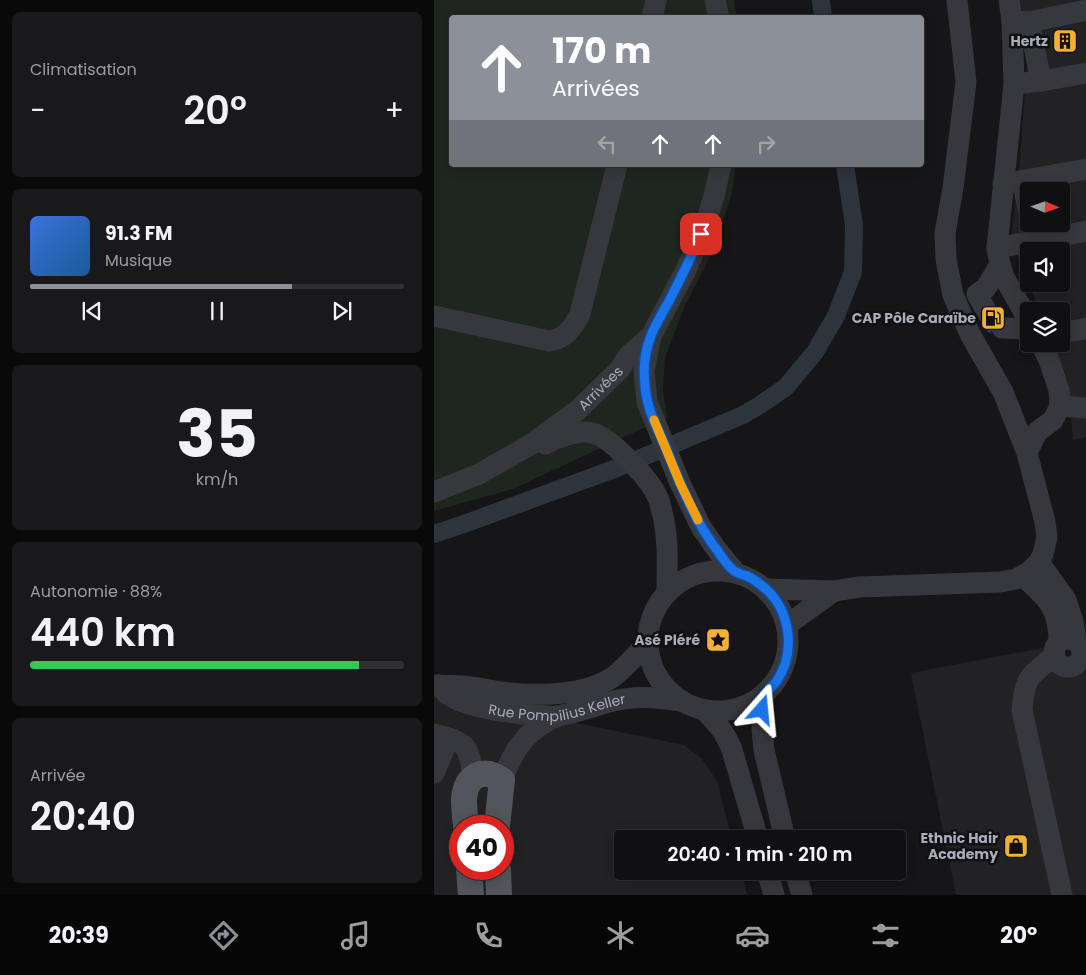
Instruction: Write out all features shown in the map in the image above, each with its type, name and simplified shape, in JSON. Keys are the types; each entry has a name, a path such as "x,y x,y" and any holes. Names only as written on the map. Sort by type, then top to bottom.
{"main road":[{"path":"465,815 464,797 470,783 480,774 489,773 502,780 498,815"},
{"path":"470,880 471,895"},
{"path":"498,880 499,895"}],"street":[{"path":"653,15 656,0"},
{"path":"715,0 718,15"},
{"path":"722,0 724,15"},
{"path":"766,589 834,591 860,587 1000,582 1023,576 1039,562 1043,554 1047,537 1045,522 1027,453 1003,392 970,334 953,295 946,259 944,233 953,188 966,82 957,0"},
{"path":"1017,14 1086,10"},
{"path":"958,306 981,301 998,256 1013,182 1017,14"},
{"path":"1017,14 1041,81"},
{"path":"1014,84 1086,73"},
{"path":"434,316 549,341 560,339 567,334 574,326 580,314 617,167"},
{"name":"Arrivées","path":"434,492 479,474 530,446 578,410 620,368 628,356 651,336 696,247 714,196 721,167"},
{"path":"1013,182 1086,169"},
{"path":"1013,182 1020,195"},
{"path":"998,256 1034,232"},
{"path":"1070,232 1086,232"},
{"path":"998,256 1004,277 1020,305"},
{"path":"1002,328 1020,329"},
{"path":"1070,331 1086,328"},
{"path":"651,336 644,371 647,402 701,527 735,572"},
{"path":"1027,453 1037,432 1053,420 1060,406 1059,390 1045,352"},
{"path":"1060,406 1086,408"},
{"path":"479,474 530,453 552,440 576,432 592,433 604,438 639,471 655,491 661,508 666,534 667,592"},
{"path":"1039,562 1066,600 1073,620 1072,652"},
{"path":"720,570 735,572 752,579 766,589 776,599 783,612 787,625 789,645 785,664 776,681 763,696 735,710 719,712 692,707 670,692 661,682 654,669 649,656 648,642 649,628 653,615 658,603 667,592 691,575 705,571 720,570"},
{"path":"1023,576 1051,605 1072,652"},
{"path":"787,625 834,591"},
{"name":"Rue Pompilius Keller","path":"437,685 464,686 499,692 527,694 568,692 598,685 612,678 648,642"},
{"path":"1062,895 1022,710 1027,681 1033,673 1072,652"},
{"name":"Rue Pompilius Keller","path":"437,685 455,698 508,713 557,716 607,702 637,697 681,701"},
{"path":"763,696 762,730 764,750 783,830"},
{"path":"704,710 717,722 727,736 755,830"},
{"path":"502,780 516,749 527,736 557,716"},
{"path":"434,774 441,736 456,740 464,745 471,758 470,783"},
{"path":"770,880 774,895"},
{"path":"798,880 802,895"}],"shaded area":[{"path":"434,0 734,0 737,15 449,15 449,167 736,167 731,196 713,250 684,308 665,357 663,390 667,417 513,489 434,511"},
{"path":"1019,0 1086,0 1086,437 1073,440 1068,381 1056,352 1070,352 1070,302 1036,302 1032,292 1070,292 1070,242 1020,242 1020,263 1011,241 1020,159 1027,65"},
{"path":"1052,646 1086,672 1086,895 956,895 911,673"},
{"path":"434,694 684,745 702,759 717,781 730,830 614,830 614,880 743,880 747,895 434,895"}],"waterway":[{"path":"821,0 823,15"},
{"path":"434,534 617,468 743,415 786,387 815,352 836,316 853,272 854,225 845,167"}],"tunnel":[{"path":"984,307 995,324 1002,328"}],"slow traffic":[{"path":"654,420 680,483 698,520"}],"place":[{"name":"Hertz","path":"1065,41"},
{"name":"CAP Pôle Caraïbe","path":"993,318"},
{"name":"Asé Pléré","path":"718,640"},
{"name":"Ethnic Hair Academy","path":"1016,846"}],"route":[{"path":"701,234 685,272 651,336 644,371 647,402 680,483 701,527 735,572 757,582 766,589 776,599 783,612 787,625 789,645 785,664 776,681 763,696 762,710"}]}
